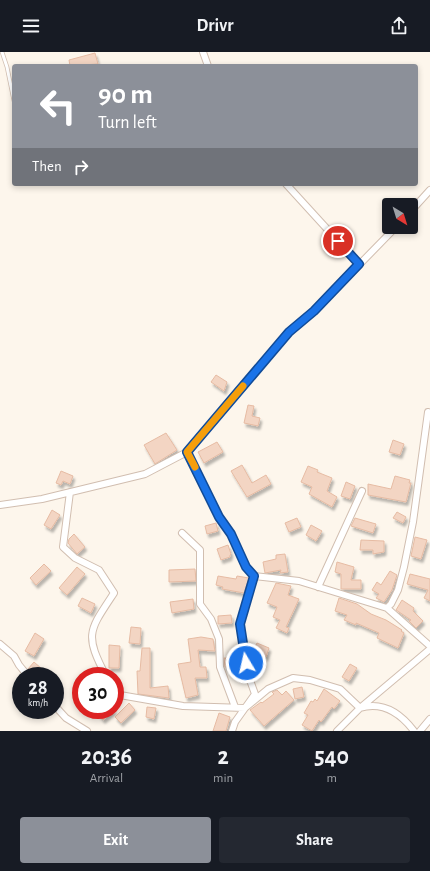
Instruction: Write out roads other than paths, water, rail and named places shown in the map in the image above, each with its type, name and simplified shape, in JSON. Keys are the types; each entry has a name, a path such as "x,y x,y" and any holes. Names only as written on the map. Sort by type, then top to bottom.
{"street":[{"path":"203,52 207,64"},
{"path":"288,186 359,264"},
{"path":"418,203 430,190"},
{"path":"0,505 42,499 145,474 187,452 289,332 314,311 389,234"},
{"path":"387,608 391,604 398,590 404,568 413,522 428,412"},
{"path":"187,452 219,517 231,534 246,567 254,576 299,581 387,608 430,646"},
{"path":"318,587 362,491"},
{"path":"70,492 64,547 75,558 99,570 114,593 95,621 91,641 102,667"},
{"path":"182,533 200,550 200,604 211,619 219,639 220,667 235,707"},
{"path":"232,731 235,722 255,694 247,672 240,624 254,576"},
{"path":"0,644 14,656 21,667"},
{"path":"336,731 360,708 430,649"},
{"path":"124,696 176,705 245,708 268,689 293,678 310,680 340,690 360,708"},
{"path":"360,708 369,705 392,710 404,717 414,731"},
{"path":"64,716 87,731"},
{"path":"420,731 430,720"}],"lane":[{"path":"2,52 12,91"}]}
